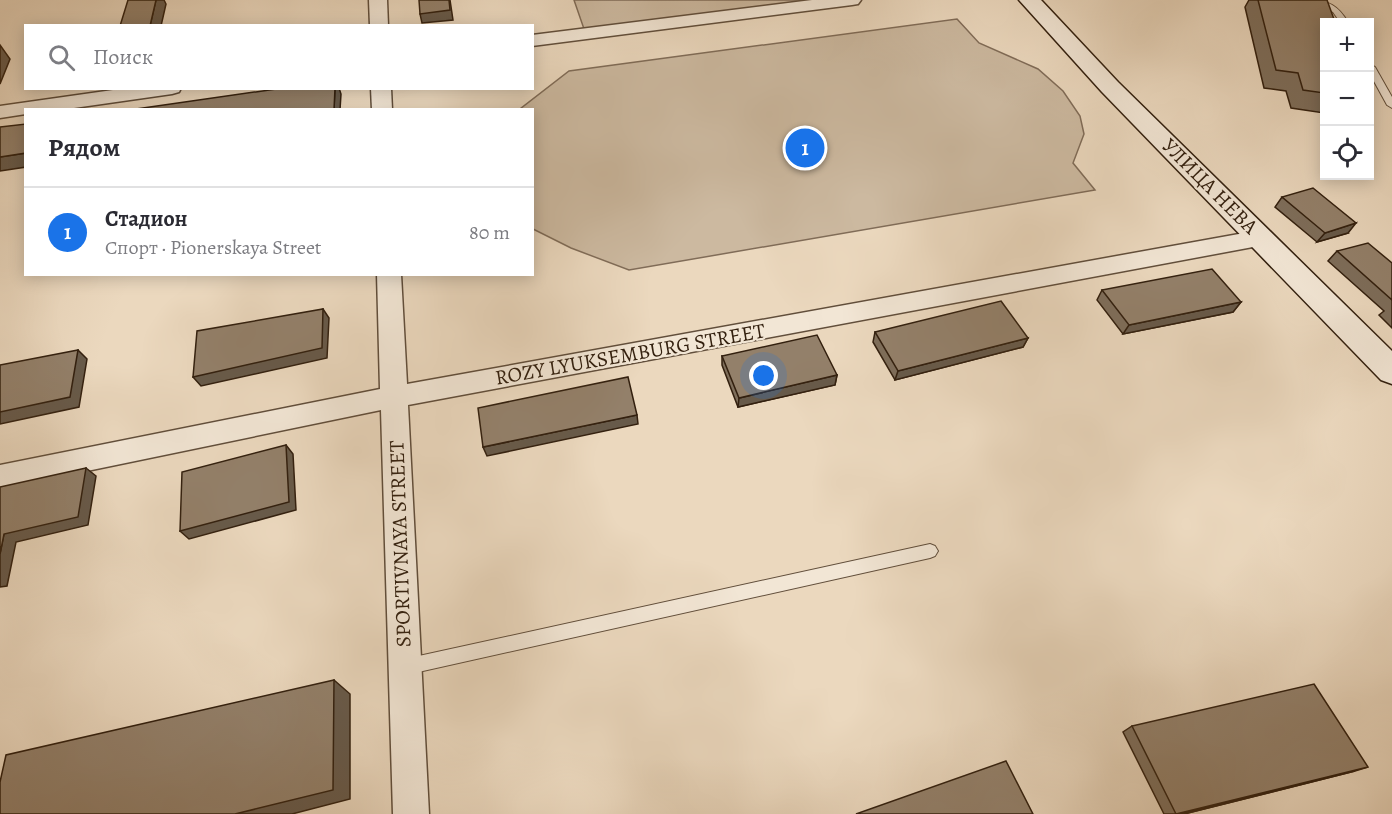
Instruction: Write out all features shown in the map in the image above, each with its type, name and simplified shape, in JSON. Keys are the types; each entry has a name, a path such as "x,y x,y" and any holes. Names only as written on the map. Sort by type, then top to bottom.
{"main road":[{"name":"УЛИЦА НЕВА","path":"1029,0 1110,87 1392,371"}],"street":[{"path":"378,0 379,24"},
{"path":"534,41 852,0"},
{"path":"29,108 158,90"},
{"path":"381,90 382,108"},
{"path":"0,112 24,109"},
{"name":"ROZY LYUKSEMBURG STREET","path":"0,477 394,397 1261,238"},
{"name":"SPORTIVNAYA STREET","path":"389,276 411,814"}],"lane":[{"path":"1313,0 1337,5"},
{"path":"1373,72 1392,105"},
{"path":"405,667 930,551"}],"shaded area":[{"path":"574,0 814,0 584,29"},
{"path":"957,19 979,43 1038,69 1063,91 1080,116 1084,134 1073,163 1095,190 629,270 571,248 534,230 534,108 521,108 569,71"}],"building":[{"path":"128,0 156,0 150,24 121,24"},
{"path":"419,0 449,0 450,10 420,14"},
{"path":"1258,0 1327,0 1334,18 1320,18 1320,92 1303,90 1298,73 1276,70"},
{"path":"269,90 335,90 334,108 143,108"},
{"path":"24,124 24,153 0,157 0,127"},
{"path":"1313,188 1356,223 1325,233 1282,197"},
{"path":"1368,243 1392,263 1392,300 1337,251"},
{"path":"1212,269 1241,302 1129,325 1102,290"},
{"path":"1001,301 1028,338 898,371 875,332"},
{"path":"323,309 322,348 193,377 197,331"},
{"path":"817,335 837,375 739,398 722,356"},
{"path":"78,350 70,397 0,412 0,365"},
{"path":"628,377 637,415 483,447 478,408"},
{"path":"286,445 289,502 180,531 182,472"},
{"path":"86,468 78,517 4,534 0,554 0,487"},
{"path":"334,680 333,790 235,814 0,814 0,782 6,755"},
{"path":"1314,684 1368,767 1176,814 1132,726"},
{"path":"1006,761 1033,814 856,814"}],"place":[{"name":"Стадион","path":"805,148"}]}
